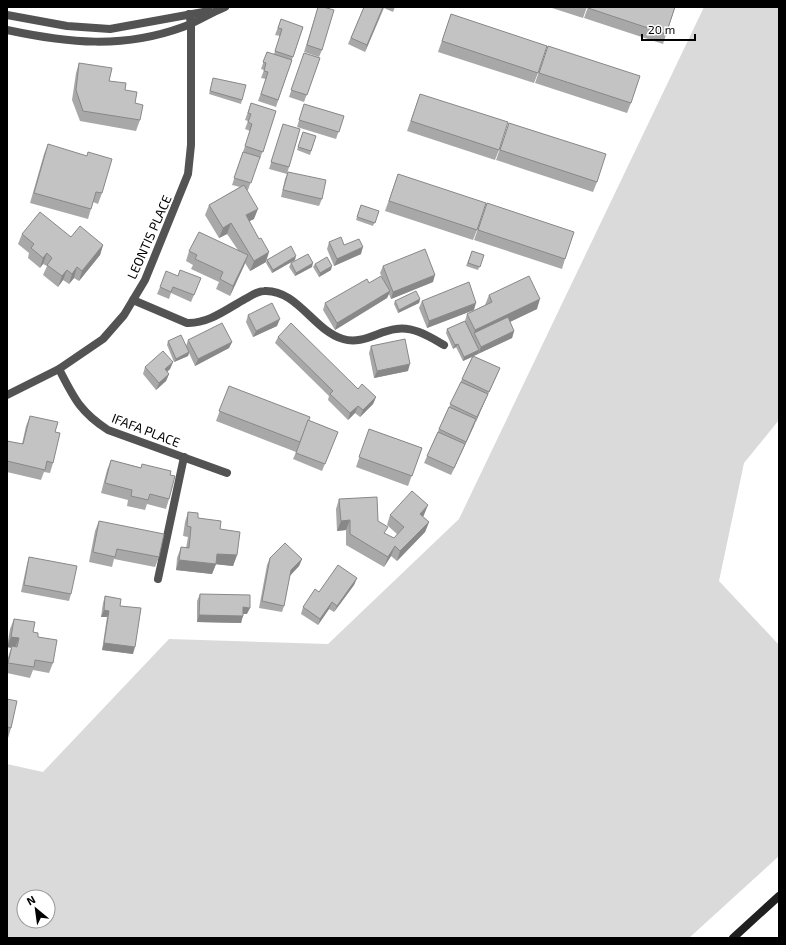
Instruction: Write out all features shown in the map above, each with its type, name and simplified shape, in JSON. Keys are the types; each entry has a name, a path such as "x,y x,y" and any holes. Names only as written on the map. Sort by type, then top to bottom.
{"main road":[{"path":"733,938 779,896"}],"street":[{"path":"7,30 63,41 103,43 160,34 191,23 225,7"},
{"path":"7,15 67,26 110,29 216,10"},
{"name":"LEONTIS PLACE","path":"7,395 59,369 103,339 124,315 145,280 188,174 191,145 191,23 189,14"},
{"path":"133,300 187,323 197,323 211,318 257,292 266,291 279,293 293,302 317,323 342,339 358,340 396,328 403,328 425,334 444,346"},
{"name":"IFAFA PLACE","path":"59,369 73,396 91,419 108,430 227,473"},
{"path":"158,579 184,457"}],"shaded area":[{"path":"704,7 779,7 779,420 744,463 719,581 779,645 779,856 689,938 7,938 7,764 43,772 169,639 328,644 459,519"}],"building":[{"path":"318,7 334,10 322,50 307,45"},
{"path":"364,7 383,7 367,45 351,38"},
{"path":"588,7 675,7 666,34"},
{"path":"451,14 547,46 538,73 442,41"},
{"path":"281,19 303,27 293,57 275,51 282,29 278,28"},
{"path":"548,46 640,76 631,103 539,73"},
{"path":"267,52 292,60 278,100 261,94 268,72 264,71 266,63 263,62"},
{"path":"304,53 320,58 307,95 291,90"},
{"path":"79,63 112,68 109,81 126,83 125,90 137,92 135,103 143,105 140,120 83,111 76,90"},
{"path":"213,78 246,85 242,100 210,91"},
{"path":"420,94 508,122 499,150 411,121"},
{"path":"251,103 276,111 263,152 245,146 252,124 248,122 251,114 248,113"},
{"path":"304,104 344,116 339,132 299,120"},
{"path":"509,123 606,154 597,182 500,150"},
{"path":"283,124 300,129 289,167 271,162"},
{"path":"303,132 316,136 311,151 298,147"},
{"path":"48,144 87,156 88,152 112,159 102,193 96,192 91,209 34,193"},
{"path":"243,152 260,157 251,183 234,178"},
{"path":"288,172 326,180 322,199 283,190"},
{"path":"398,174 486,203 477,230 389,201"},
{"path":"244,185 258,209 246,215 259,239 261,238 269,252 254,261 231,223 223,228 209,205"},
{"path":"487,203 574,232 565,259 478,230"},
{"path":"361,205 379,211 375,223 357,217"},
{"path":"40,212 71,237 80,226 103,245 82,271 77,267 72,274 67,270 62,276 47,265 52,258 47,253 43,258 31,248 34,244 22,234"},
{"path":"199,232 248,255 233,286 220,279 223,272 195,259 197,255 189,251"},
{"path":"341,237 344,245 359,239 363,247 337,259 329,242"},
{"path":"291,246 296,256 273,270 267,260"},
{"path":"425,249 435,275 393,292 383,266"},
{"path":"472,251 484,255 480,267 468,263"},
{"path":"308,254 313,263 296,273 291,263"},
{"path":"327,257 332,266 320,273 315,264"},
{"path":"180,270 201,278 194,295 173,287 171,292 160,287 166,271 178,276"},
{"path":"381,276 390,291 337,323 325,303 367,279 369,283"},
{"path":"529,276 540,299 475,330 467,314 492,302 489,295"},
{"path":"469,282 476,303 429,321 422,301"},
{"path":"416,291 420,299 399,310 395,301"},
{"path":"272,303 280,319 256,331 248,315"},
{"path":"508,317 514,331 481,347 474,333"},
{"path":"465,321 479,350 464,357 458,344 455,345 447,329"},
{"path":"222,323 232,342 198,359 188,340"},
{"path":"291,323 358,389 362,384 376,397 363,410 358,406 350,413 330,394 333,391 278,337"},
{"path":"181,335 189,352 176,359 168,341"},
{"path":"405,339 410,364 377,371 371,346"},
{"path":"163,351 173,362 165,369 169,374 159,383 145,367"},
{"path":"473,356 500,368 489,392 462,379"},
{"path":"461,382 488,394 477,417 450,404"},
{"path":"229,386 310,417 300,442 219,411"},
{"path":"449,407 476,419 466,442 439,429"},
{"path":"30,416 58,422 55,432 60,433 53,463 47,461 45,470 7,461 7,441 23,444"},
{"path":"308,420 338,432 325,464 296,453"},
{"path":"369,429 422,448 412,476 359,457"},
{"path":"438,432 465,444 454,468 427,456"},
{"path":"111,460 141,468 142,464 171,471 170,475 175,476 169,499 150,494 148,500 131,496 132,490 105,483"},
{"path":"412,491 428,505 420,514 429,522 400,551 395,546 388,557 350,534 350,520 341,521 339,499 377,497 378,521 388,527 384,533 394,538 404,527 390,515"},
{"path":"188,512 198,513 198,518 221,521 220,529 240,532 237,555 217,554 216,564 179,560 181,547 189,548 191,527 187,526"},
{"path":"99,521 164,534 159,557 117,549 115,557 93,552"},
{"path":"285,543 302,559 291,570 284,606 262,601 270,558"},
{"path":"29,557 77,566 71,594 24,585"},
{"path":"338,565 357,578 337,606 332,602 320,619 303,607 315,589 319,592"},
{"path":"200,594 250,595 250,608 243,607 243,616 199,615"},
{"path":"105,596 121,599 120,606 141,608 135,647 104,643 109,611 104,610"},
{"path":"14,619 35,622 33,632 38,633 38,637 57,640 53,663 35,660 34,667 8,663 12,646 17,647 19,638 11,637"},
{"path":"7,699 17,701 11,728 7,727"}]}
